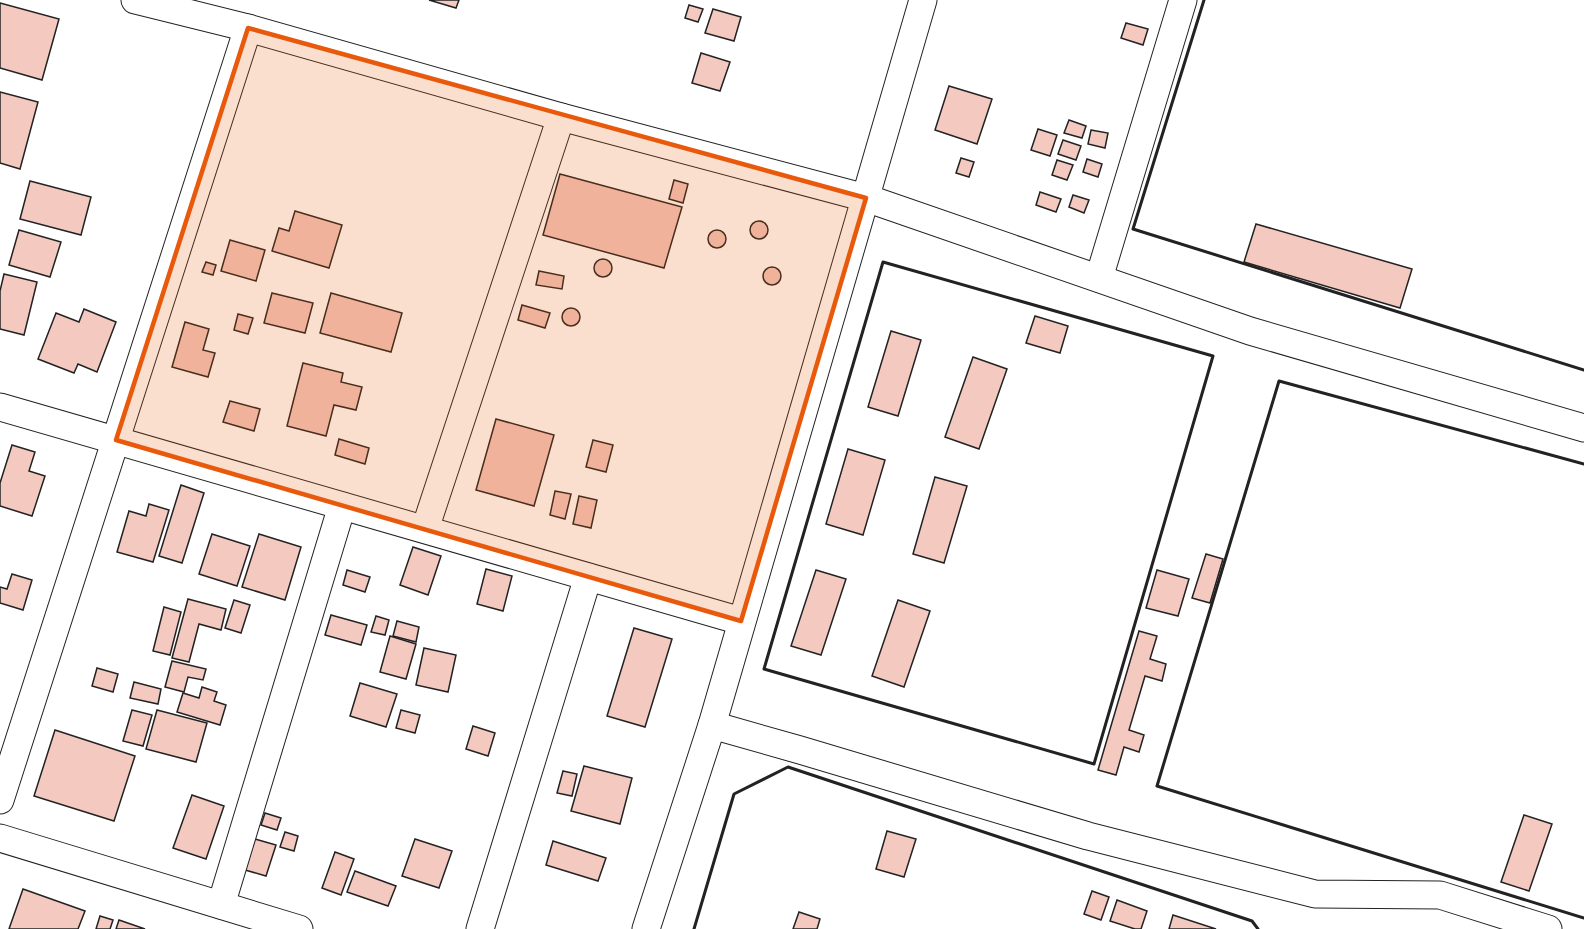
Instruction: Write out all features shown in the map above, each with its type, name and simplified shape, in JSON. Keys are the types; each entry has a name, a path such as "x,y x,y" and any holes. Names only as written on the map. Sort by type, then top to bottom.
{"street":[{"path":"135,0 248,28 561,117 866,198 1250,331 1584,428"},
{"path":"646,929 712,725 923,0"},
{"path":"1099,278 1183,0"},
{"path":"0,800 248,28"},
{"path":"425,530 561,117"},
{"path":"0,407 741,621"},
{"path":"221,905 342,506"},
{"path":"480,929 588,577"},
{"path":"712,725 1088,836 1315,894 1440,895 1548,929"},
{"path":"0,838 299,929"}],"highlighted area":[{"path":"248,28 866,198 741,621 116,440"}],"building":[{"path":"429,0 459,0 456,8"},
{"path":"0,3 59,19 42,80 0,68"},
{"path":"689,5 703,9 698,22 685,18"},
{"path":"713,9 741,17 734,41 705,33"},
{"path":"1126,23 1148,29 1143,45 1121,38"},
{"path":"701,53 730,62 720,91 692,83"},
{"path":"949,86 992,99 977,144 935,130"},
{"path":"0,92 38,102 20,169 0,163"},
{"path":"1069,120 1086,126 1082,138 1064,133"},
{"path":"1038,129 1057,135 1050,156 1031,150"},
{"path":"1091,130 1108,133 1105,148 1088,144"},
{"path":"1063,140 1081,146 1076,160 1058,154"},
{"path":"961,158 974,162 969,177 956,173"},
{"path":"1087,159 1102,164 1098,177 1083,172"},
{"path":"1057,160 1073,165 1067,180 1052,175"},
{"path":"560,174 682,207 664,268 543,235"},
{"path":"674,180 688,184 683,203 669,199"},
{"path":"30,181 91,197 81,235 20,219"},
{"path":"1040,192 1061,199 1056,212 1036,205"},
{"path":"1073,195 1089,200 1084,213 1069,207"},
{"path":"295,211 342,225 329,268 272,251 279,228 289,231"},
{"path":"755,221 763,221 768,226 766,237 755,239 750,234 750,226"},
{"path":"1256,224 1412,269 1400,308 1244,262"},
{"path":"19,230 61,242 50,277 9,265"},
{"path":"713,230 721,230 726,235 724,246 713,248 708,243 708,235"},
{"path":"230,240 265,250 256,281 221,271"},
{"path":"599,259 607,259 612,264 610,275 599,277 594,272 594,264"},
{"path":"206,262 216,265 213,275 202,272"},
{"path":"768,267 776,267 781,272 779,283 768,285 763,280 763,272"},
{"path":"539,271 564,276 562,289 536,285"},
{"path":"4,274 37,282 24,335 0,329 0,291"},
{"path":"272,293 313,303 305,333 264,323"},
{"path":"331,293 402,313 391,352 320,333"},
{"path":"522,305 550,313 545,328 518,320"},
{"path":"567,308 575,308 580,313 578,324 567,326 562,321 562,313"},
{"path":"84,309 116,322 97,372 78,364 74,373 38,359 56,313 79,322"},
{"path":"238,314 253,318 248,334 234,330"},
{"path":"1035,316 1068,326 1060,353 1026,343"},
{"path":"185,322 209,329 203,350 215,353 208,377 172,367"},
{"path":"891,331 921,340 898,416 868,407"},
{"path":"973,357 1007,369 979,449 945,437"},
{"path":"303,363 343,373 341,382 362,387 356,410 334,405 326,436 287,426"},
{"path":"230,401 260,409 254,431 223,422"},
{"path":"496,419 554,435 534,506 476,490"},
{"path":"339,439 369,448 365,464 335,455"},
{"path":"593,440 613,445 606,472 586,467"},
{"path":"12,445 35,452 29,471 45,476 32,516 0,506 0,483"},
{"path":"848,449 885,460 863,535 826,524"},
{"path":"935,477 967,486 944,563 913,554"},
{"path":"181,485 204,493 182,563 159,556"},
{"path":"555,491 571,494 565,519 550,515"},
{"path":"579,496 597,500 591,528 573,524"},
{"path":"149,504 169,510 153,562 117,552 129,511 146,516"},
{"path":"212,534 250,546 237,586 199,574"},
{"path":"259,534 301,547 285,600 242,587"},
{"path":"413,547 441,556 428,595 400,585"},
{"path":"1206,554 1223,559 1210,603 1192,598"},
{"path":"486,569 512,576 503,611 477,604"},
{"path":"347,570 370,577 365,592 343,585"},
{"path":"816,570 846,579 821,655 791,646"},
{"path":"1157,570 1189,579 1178,616 1146,608"},
{"path":"12,574 32,580 23,610 0,603 0,587 7,589"},
{"path":"188,599 226,609 221,630 199,624 189,662 172,658"},
{"path":"234,600 250,605 241,633 225,628"},
{"path":"898,600 930,611 904,687 872,676"},
{"path":"164,607 181,612 170,655 153,651"},
{"path":"331,615 367,625 361,645 325,635"},
{"path":"376,616 389,620 385,635 371,632"},
{"path":"397,621 419,627 416,642 393,636"},
{"path":"634,628 672,639 645,727 607,716"},
{"path":"1139,631 1157,636 1150,659 1166,664 1162,681 1145,676 1129,730 1144,735 1139,752 1124,747 1116,775 1098,770"},
{"path":"390,636 416,644 406,679 380,672"},
{"path":"424,648 456,655 448,692 416,685"},
{"path":"172,661 206,669 203,680 188,677 184,692 165,687"},
{"path":"97,668 118,674 113,692 92,686"},
{"path":"134,682 161,689 158,704 130,698"},
{"path":"360,683 397,694 386,727 350,716"},
{"path":"202,687 217,692 214,701 226,705 220,725 177,712 183,693 199,698"},
{"path":"132,710 152,715 143,746 123,741"},
{"path":"157,710 207,723 196,762 146,749"},
{"path":"401,710 420,715 415,733 396,728"},
{"path":"473,726 495,733 488,756 466,749"},
{"path":"55,730 135,756 114,821 34,796"},
{"path":"584,766 632,778 620,824 571,811"},
{"path":"563,771 577,774 572,796 557,793"},
{"path":"192,795 224,806 206,859 173,848"},
{"path":"265,813 281,818 277,830 261,825"},
{"path":"1524,815 1552,824 1529,891 1501,882"},
{"path":"887,831 916,839 904,877 876,869"},
{"path":"285,832 298,836 294,851 280,847"},
{"path":"255,839 276,845 266,876 245,870"},
{"path":"415,839 452,851 439,888 402,876"},
{"path":"553,841 606,858 598,881 546,865"},
{"path":"335,852 354,859 341,895 322,888"},
{"path":"355,871 396,886 388,906 347,892"},
{"path":"23,889 85,911 78,929 9,929"},
{"path":"1092,891 1109,897 1101,920 1084,914"},
{"path":"1117,900 1147,911 1141,929 1110,921"},
{"path":"799,912 820,919 817,929 793,929"},
{"path":"1173,915 1216,929 1169,929"},
{"path":"100,916 113,920 110,929 96,929"},
{"path":"119,920 145,929 116,929"}],"wall":[{"path":"1204,0 1133,229 1584,370"},
{"path":"883,262 1213,356 1094,764 764,669 883,262"},
{"path":"1584,464 1279,381 1157,786 1584,918"},
{"path":"694,929 734,794 788,767 1252,921 1258,929"}]}
